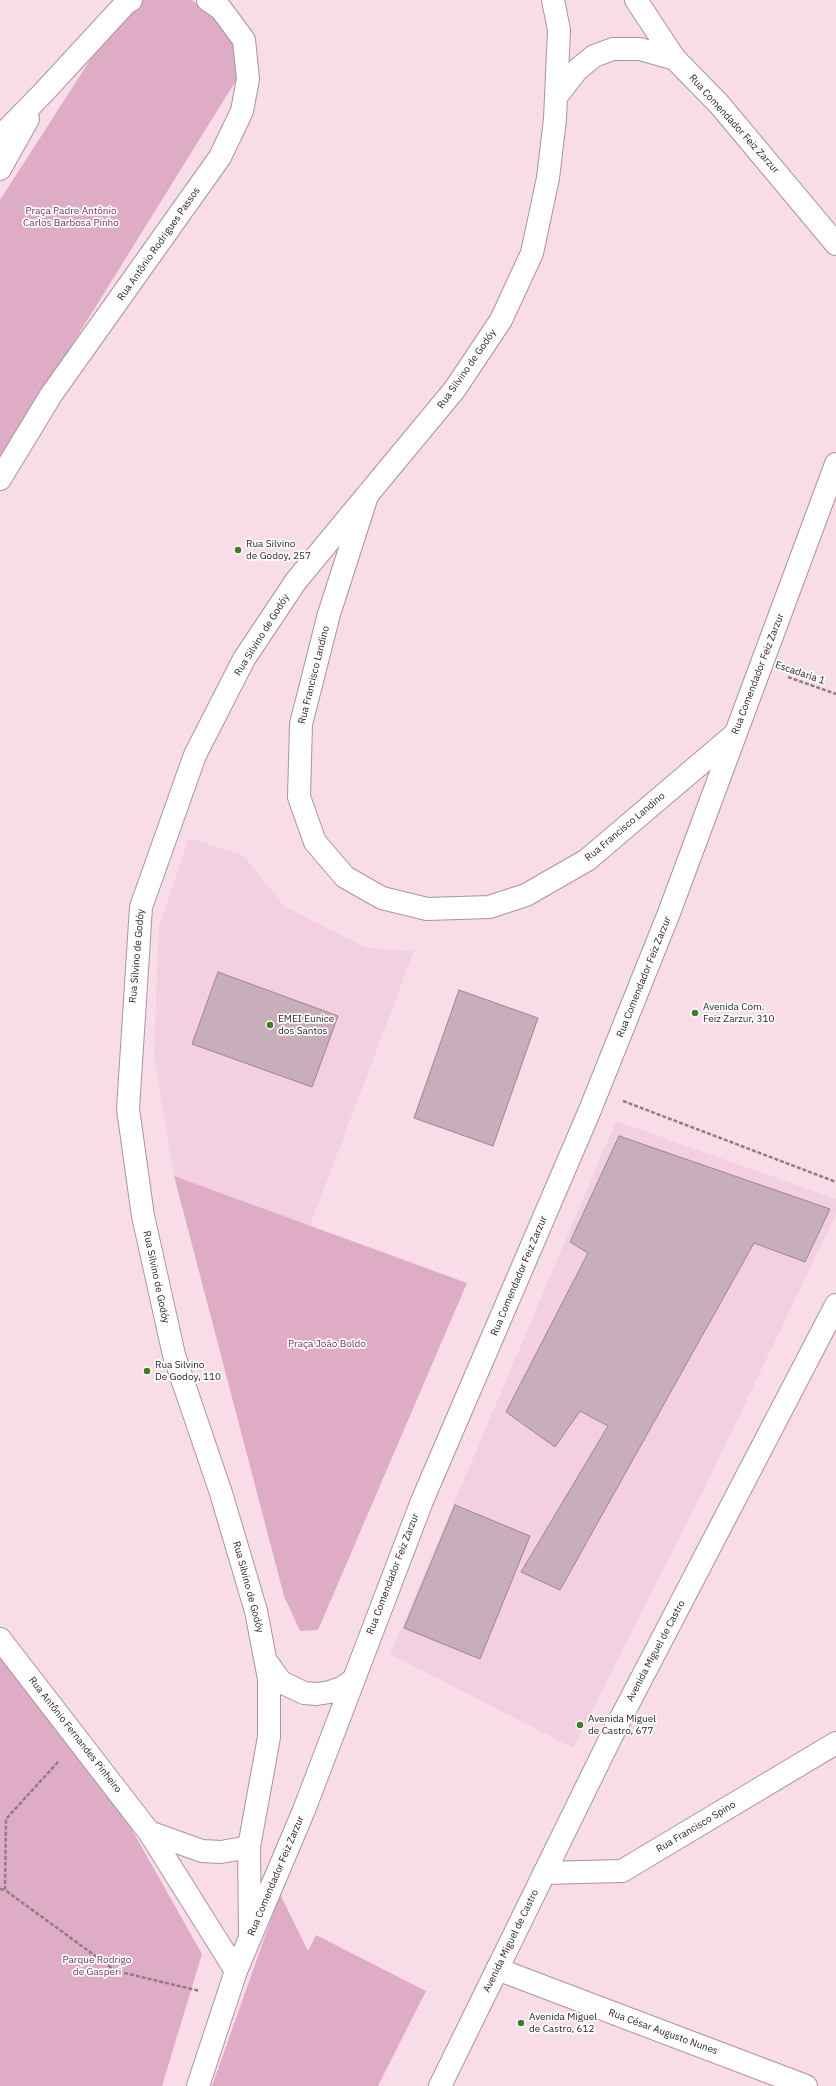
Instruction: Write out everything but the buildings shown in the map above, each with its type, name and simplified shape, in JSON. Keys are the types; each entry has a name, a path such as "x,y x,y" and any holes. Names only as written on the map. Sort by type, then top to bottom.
{"main road":[{"path":"0,137 126,3 131,0"},
{"name":"Rua Antônio Rodrigues Passos","path":"0,478 51,395 220,157 242,111 248,79 244,40 221,9 208,0"},
{"name":"Rua Silvino de Godóy","path":"250,1936 249,1847 269,1737 269,1679 256,1611 223,1500 174,1355 143,1216 128,1109 140,907 195,755 244,659 296,581 368,492 455,389 501,320 532,253 548,178 556,97 559,30 553,0"},
{"name":"Rua Comendador Feiz Zarzur","path":"636,0 675,59 719,104 836,244"},
{"path":"556,97 577,70 594,56 613,50 640,49 675,59"},
{"path":"0,169 43,93"},
{"name":"Rua Comendador Feiz Zarzur","path":"198,2086 236,1971 304,1810 422,1501 598,1092 669,913 759,667 774,634 836,464"},
{"name":"Rua Francisco Landino","path":"368,492 329,614 301,724 299,797 315,842 345,877 382,898 427,909 489,907 526,895 588,860 734,735"},
{"name":"Avenida Miguel de Castro","path":"440,2086 612,1735 836,1305"},
{"name":"Rua Antônio Fernandes Pinheiro","path":"0,1639 149,1832 236,1971"},
{"path":"266,1661 281,1682 304,1693 317,1694 330,1692 342,1688 353,1680"},
{"name":"Rua Francisco Spino","path":"544,1873 622,1871 836,1743"},
{"path":"149,1832 202,1851 222,1852 249,1847"},
{"name":"Rua César Augusto Nunes","path":"497,1969 806,2086"}],"path":[{"name":"Escadaria 1","path":"759,667 836,694"},
{"path":"598,1092 836,1182"},
{"path":"5,1890 6,1819 78,1739"},
{"path":"0,1889 5,1890 116,1971 227,1997"}],"shaded area":[{"name":"EMEI Eunice dos Santos","path":"189,838 243,855 284,906 366,948 414,951 310,1226 174,1176 154,1056 159,926"},
{"path":"616,1121 836,1199 836,1214 707,1483 573,1748 390,1654"}],"green space":[{"name":"Praça Padre Antônio Carlos Barbosa Pinho","path":"137,0 192,0 216,17 238,43 240,74 0,461 0,200 92,57 132,2"},
{"name":"Praça João Boldo","path":"174,1176 467,1283 318,1630 300,1631 284,1596"},
{"name":"Parque Rodrigo de Gasperi","path":"0,1656 131,1828 202,1954 162,2086 0,2086"},
{"path":"280,1894 308,1951 316,1935 426,1991 378,2086 212,2086"}],"place":[{"name":"Rua Silvino de Godoy, 257","path":"238,550"},
{"name":"Avenida Com. Feiz Zarzur, 310","path":"695,1013"},
{"name":"EMEI Eunice dos Santos","path":"270,1025"},
{"name":"Rua Silvino De Godoy, 110","path":"147,1371"},
{"name":"Avenida Miguel de Castro, 677","path":"580,1725"},
{"name":"Avenida Miguel de Castro, 612","path":"521,2023"}]}
